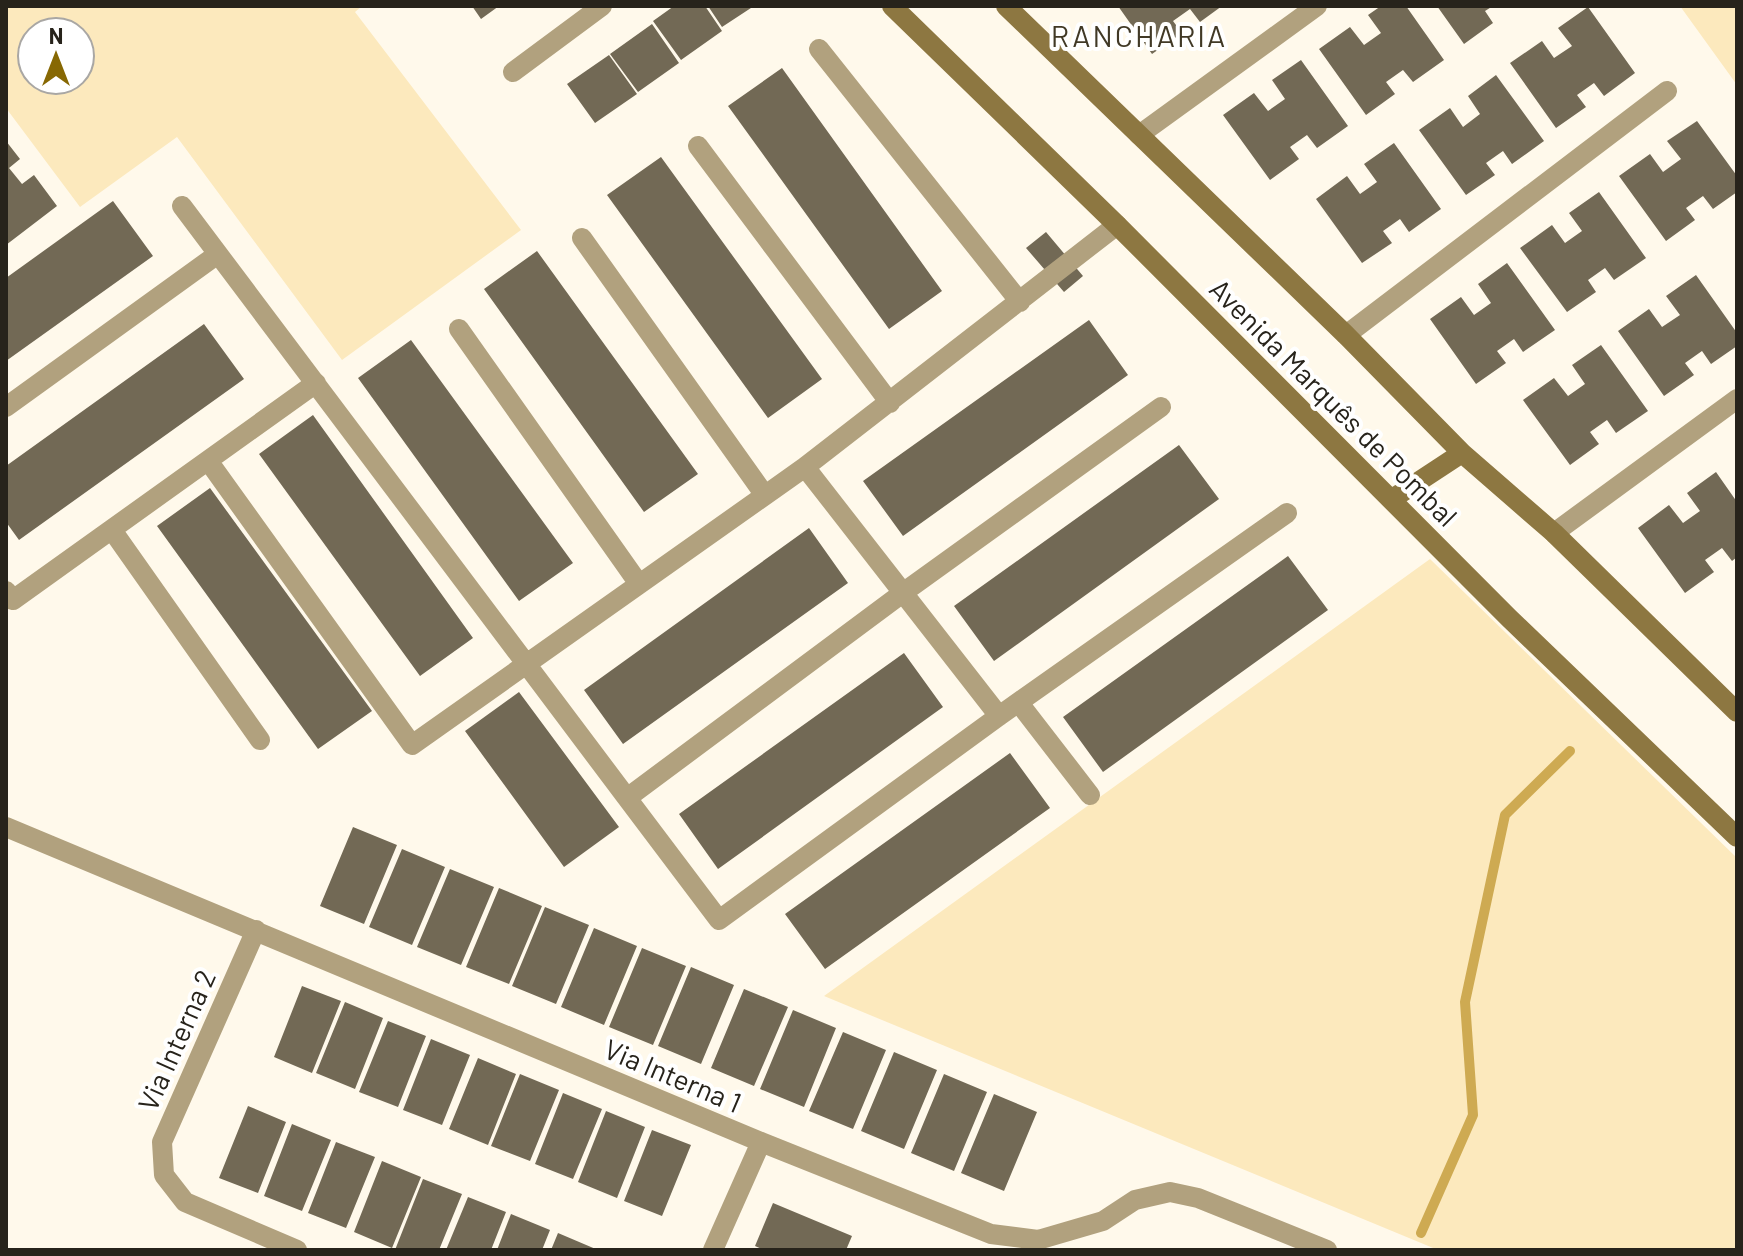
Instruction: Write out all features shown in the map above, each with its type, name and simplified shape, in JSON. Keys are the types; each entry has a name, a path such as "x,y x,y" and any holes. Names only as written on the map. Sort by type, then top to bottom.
{"main road":[{"name":"Avenida Marquês de Pombal","path":"892,6 1117,225 1509,618 1737,837"},
{"name":"Avenida Marquês de Pombal","path":"1006,6 1346,335 1462,453 1554,533 1737,712"},
{"path":"1392,499 1462,453"}],"street":[{"path":"513,72 602,6"},
{"path":"1139,135 1317,6"},
{"path":"819,49 1020,302"},
{"path":"1346,335 1667,91"},
{"path":"698,146 890,403"},
{"path":"182,206 719,920 999,716 1287,513"},
{"path":"209,462 412,745 805,467 1117,225"},
{"path":"582,238 764,494"},
{"path":"6,407 218,254"},
{"path":"459,329 639,584"},
{"path":"6,591 13,600 316,383"},
{"path":"1554,533 1737,399"},
{"path":"627,798 904,592 1161,407"},
{"path":"805,467 999,716"},
{"path":"112,530 260,740"},
{"path":"1019,703 1090,795"},
{"name":"Via Interna 1","path":"6,827 761,1142 991,1234 1038,1240 1103,1221 1135,1200 1170,1192 1198,1198 1327,1250"},
{"name":"Via Interna 2","path":"256,930 162,1142 164,1175 185,1202 297,1250"},
{"path":"713,1250 761,1142"}],"shaded area":[{"path":"6,6 362,6 355,12 521,230 342,360 177,137 80,207 6,108"},
{"path":"1680,6 1737,6 1737,85"},
{"path":"1430,559 1737,858 1737,1250 1438,1250 824,996"}],"building":[{"path":"472,6 499,6 481,19"},
{"path":"674,6 705,6 722,31 681,60 653,21"},
{"path":"708,6 754,6 722,27"},
{"path":"1118,6 1222,6 1200,22 1190,9 1173,21 1182,33 1152,54"},
{"path":"1381,6 1406,6 1444,60 1413,82 1403,70 1386,82 1395,94 1366,115 1319,49 1350,27 1364,45 1381,33 1368,15"},
{"path":"1437,6 1493,6 1485,11 1493,23 1464,44"},
{"path":"1588,7 1635,73 1604,96 1594,83 1577,95 1586,107 1556,128 1510,63 1542,41 1554,58 1572,46 1558,28"},
{"path":"652,24 679,63 638,92 610,54"},
{"path":"609,55 637,94 595,123 567,84"},
{"path":"1301,60 1348,126 1317,148 1307,135 1290,147 1299,159 1270,180 1223,115 1254,93 1268,111 1285,99 1272,80"},
{"path":"782,68 942,291 889,329 728,106"},
{"path":"1496,75 1544,141 1512,164 1503,151 1486,163 1495,175 1466,195 1419,130 1450,108 1463,127 1480,114 1468,96"},
{"path":"1697,121 1737,176 1737,192 1713,209 1703,196 1686,208 1695,220 1666,241 1619,176 1650,154 1663,172 1681,159 1667,141"},
{"path":"6,141 20,159 9,168 22,184 34,175 57,206 6,245"},
{"path":"1394,143 1441,209 1409,232 1400,219 1383,231 1392,243 1362,263 1316,199 1347,176 1360,194 1377,182 1364,164"},
{"path":"661,157 822,379 768,418 607,195"},
{"path":"1599,192 1646,258 1614,280 1605,268 1588,280 1596,292 1567,312 1520,248 1552,225 1565,243 1582,231 1569,213"},
{"path":"113,201 153,256 6,361 6,278"},
{"path":"1046,232 1083,276 1064,292 1026,248"},
{"path":"537,251 698,474 644,512 484,289"},
{"path":"1507,263 1555,330 1523,352 1514,339 1497,351 1506,363 1476,384 1430,319 1461,297 1474,315 1491,303 1478,284"},
{"path":"1696,275 1737,333 1737,346 1711,364 1702,351 1685,363 1694,375 1664,396 1618,331 1649,309 1662,327 1680,315 1666,296"},
{"path":"1089,320 1128,375 903,536 863,481"},
{"path":"204,324 244,379 19,540 6,522 6,466"},
{"path":"411,340 573,563 519,601 358,378"},
{"path":"1601,345 1648,411 1616,433 1607,420 1590,432 1599,444 1570,465 1523,400 1554,378 1568,396 1585,384 1572,365"},
{"path":"313,415 473,638 420,676 259,454"},
{"path":"1179,445 1219,499 994,661 954,606"},
{"path":"1716,472 1737,502 1737,557 1732,561 1722,548 1705,560 1714,572 1685,593 1638,528 1669,505 1683,523 1700,511 1687,493"},
{"path":"210,488 372,711 318,749 157,526"},
{"path":"809,528 848,583 623,744 584,690"},
{"path":"1288,556 1328,610 1103,772 1063,717"},
{"path":"904,653 943,707 718,869 679,814"},
{"path":"519,692 619,827 564,867 465,731"},
{"path":"1010,753 1050,808 825,969 785,914"},
{"path":"353,827 397,845 364,924 320,906"},
{"path":"402,849 445,867 412,945 369,927"},
{"path":"450,869 494,887 461,965 417,947"},
{"path":"499,888 542,906 509,984 466,967"},
{"path":"545,907 589,925 556,1004 512,986"},
{"path":"594,928 637,946 604,1025 561,1007"},
{"path":"642,948 686,966 653,1045 609,1027"},
{"path":"691,967 734,985 701,1064 658,1046"},
{"path":"302,986 341,1001 312,1073 274,1057"},
{"path":"744,989 788,1007 754,1086 711,1068"},
{"path":"345,1002 383,1018 355,1089 316,1073"},
{"path":"793,1010 836,1028 804,1107 760,1089"},
{"path":"388,1021 426,1036 398,1107 359,1092"},
{"path":"843,1032 886,1050 853,1129 809,1111"},
{"path":"431,1039 470,1055 442,1125 403,1110"},
{"path":"894,1052 937,1070 904,1149 861,1131"},
{"path":"478,1058 516,1074 488,1145 449,1129"},
{"path":"520,1074 559,1090 530,1161 491,1146"},
{"path":"944,1074 987,1092 954,1171 911,1153"},
{"path":"563,1093 602,1109 573,1179 535,1164"},
{"path":"994,1094 1037,1112 1004,1191 961,1173"},
{"path":"248,1106 286,1122 258,1193 219,1178"},
{"path":"606,1111 645,1127 617,1198 578,1182"},
{"path":"292,1124 331,1140 302,1211 264,1196"},
{"path":"652,1130 691,1145 662,1216 624,1201"},
{"path":"336,1142 375,1157 346,1228 308,1213"},
{"path":"382,1161 421,1177 392,1248 354,1232"},
{"path":"423,1179 462,1194 439,1250 395,1250"},
{"path":"468,1197 506,1212 491,1250 446,1250"},
{"path":"773,1203 852,1236 846,1250 764,1250 755,1246"},
{"path":"511,1214 550,1230 542,1250 497,1250"},
{"path":"558,1233 598,1250 551,1250"}],"waterway":[{"path":"1421,1233 1473,1115 1465,1002 1505,815 1570,751"}],"district":[{"name":"RANCHARIA","path":"1139,35"}]}
